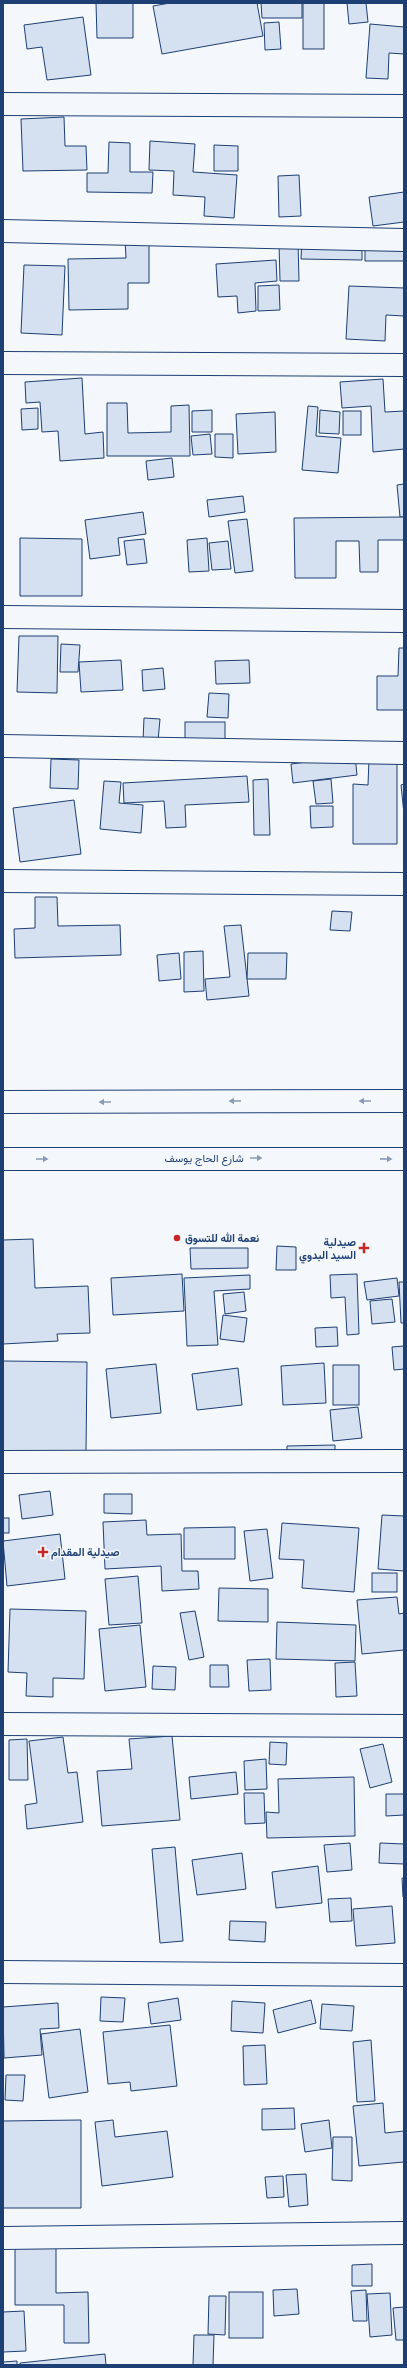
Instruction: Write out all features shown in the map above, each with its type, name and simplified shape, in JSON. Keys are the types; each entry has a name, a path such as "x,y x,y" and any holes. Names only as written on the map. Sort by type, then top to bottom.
{"street":[{"path":"3,104 404,106"},
{"path":"3,231 404,240"},
{"path":"3,363 404,365"},
{"path":"3,618 404,621"},
{"path":"3,746 404,753"},
{"path":"3,881 404,884"},
{"path":"3,1102 404,1101"},
{"name":"شارع الحاج يوسف","path":"3,1159 404,1159"},
{"path":"3,1462 404,1461"},
{"path":"3,1724 404,1726"},
{"path":"3,1972 404,1974"},
{"path":"3,2238 404,2233"}],"building":[{"path":"96,3 133,3 133,38 97,38"},
{"path":"170,3 257,3 263,36 162,54 153,6"},
{"path":"261,3 302,3 302,18 262,18"},
{"path":"303,3 324,3 324,49 303,49"},
{"path":"347,3 366,3 368,22 349,24"},
{"path":"83,17 91,75 47,80 42,47 27,49 24,25"},
{"path":"279,22 281,49 265,50 264,23"},
{"path":"370,24 404,27 404,54 389,53 388,79 366,78"},
{"path":"64,117 65,146 86,146 87,170 23,171 21,119"},
{"path":"150,141 195,144 193,172 237,175 234,218 204,216 205,197 173,195 174,171 149,170"},
{"path":"109,142 130,143 130,172 153,172 152,193 87,192 87,173 108,173"},
{"path":"214,145 238,146 238,171 214,171"},
{"path":"299,175 301,216 279,217 278,176"},
{"path":"404,192 404,222 373,226 369,197"},
{"path":"125,239 149,239 149,283 128,283 128,309 69,310 68,259 126,258"},
{"path":"302,239 362,242 362,260 301,259"},
{"path":"298,242 299,281 280,281 279,243"},
{"path":"404,242 404,261 365,261 365,243"},
{"path":"276,260 277,281 255,283 256,311 238,313 237,296 218,297 216,264"},
{"path":"24,265 65,266 62,335 21,333"},
{"path":"279,285 280,310 258,311 258,286"},
{"path":"349,286 404,288 404,316 386,315 385,341 346,339"},
{"path":"82,378 85,434 103,432 104,458 60,461 58,431 42,432 40,402 26,403 25,382"},
{"path":"383,379 385,412 404,411 404,449 373,452 371,406 342,408 340,382"},
{"path":"107,403 127,403 128,433 171,432 171,406 189,405 190,456 107,456"},
{"path":"308,406 318,407 316,436 341,438 338,473 302,470"},
{"path":"38,408 38,429 22,430 21,409"},
{"path":"212,410 212,432 192,432 192,411"},
{"path":"320,410 340,412 339,434 319,433"},
{"path":"343,411 361,411 361,435 343,435"},
{"path":"275,412 276,452 238,454 236,414"},
{"path":"210,434 212,454 193,455 191,436"},
{"path":"215,434 233,434 233,458 215,457"},
{"path":"172,458 174,477 148,480 146,461"},
{"path":"404,484 404,517 400,517 397,485"},
{"path":"243,496 245,512 209,517 207,500"},
{"path":"143,512 146,534 118,538 120,555 90,559 85,520"},
{"path":"404,517 404,540 378,540 378,572 360,572 359,541 336,541 336,578 295,578 294,518"},
{"path":"247,519 253,571 235,573 228,521"},
{"path":"20,538 82,539 82,596 20,596"},
{"path":"207,538 209,571 189,572 187,540"},
{"path":"144,539 147,563 127,565 124,541"},
{"path":"228,541 231,569 212,570 209,543"},
{"path":"19,636 58,636 57,693 17,692"},
{"path":"61,644 80,645 78,672 60,672"},
{"path":"399,648 404,648 404,710 377,710 377,676 398,676"},
{"path":"121,660 123,690 81,692 79,662"},
{"path":"249,660 250,683 216,684 215,661"},
{"path":"163,668 165,689 143,691 142,670"},
{"path":"209,693 229,694 228,718 207,717"},
{"path":"144,718 160,719 158,741 143,741"},
{"path":"185,722 225,722 225,749 185,749"},
{"path":"355,756 357,775 293,783 291,764"},
{"path":"51,759 79,760 78,789 50,788"},
{"path":"369,759 397,760 397,844 353,844 353,784 368,785"},
{"path":"247,776 249,802 185,805 186,827 166,828 164,801 124,803 123,783"},
{"path":"268,779 270,835 254,835 253,780"},
{"path":"331,779 333,803 316,804 313,781"},
{"path":"104,781 121,782 119,803 143,805 141,833 100,829"},
{"path":"404,784 404,814 401,785"},
{"path":"74,800 81,854 20,862 13,808"},
{"path":"310,806 333,806 333,827 311,828"},
{"path":"35,897 57,897 58,926 120,925 121,955 15,958 14,929 35,928"},
{"path":"332,911 352,912 350,931 330,930"},
{"path":"241,925 249,996 207,1000 205,979 230,977 224,926"},
{"path":"203,951 204,991 184,992 184,952"},
{"path":"179,953 181,979 159,981 157,955"},
{"path":"248,953 287,953 286,979 247,979"},
{"path":"33,1239 35,1288 88,1286 90,1333 57,1334 58,1341 3,1344 3,1240"},
{"path":"277,1246 296,1247 296,1270 276,1270"},
{"path":"190,1248 248,1248 248,1268 191,1269"},
{"path":"182,1274 184,1311 113,1315 111,1278"},
{"path":"357,1274 359,1334 347,1335 345,1297 331,1298 330,1275"},
{"path":"250,1275 250,1289 214,1291 218,1345 187,1346 184,1278"},
{"path":"397,1278 399,1296 367,1300 364,1282"},
{"path":"399,1282 404,1282 404,1323 401,1323"},
{"path":"244,1292 246,1311 225,1314 223,1294"},
{"path":"392,1299 395,1322 372,1324 370,1301"},
{"path":"223,1315 247,1318 244,1342 220,1339"},
{"path":"337,1327 338,1346 316,1347 315,1328"},
{"path":"404,1346 404,1369 394,1370 392,1347"},
{"path":"3,1361 87,1362 86,1452 3,1451"},
{"path":"324,1363 326,1403 283,1405 281,1366"},
{"path":"156,1364 161,1413 111,1418 106,1369"},
{"path":"333,1365 359,1365 359,1405 333,1405"},
{"path":"238,1368 242,1405 197,1410 192,1374"},
{"path":"358,1407 362,1438 333,1441 330,1410"},
{"path":"335,1445 335,1462 287,1463 287,1446"},
{"path":"50,1491 53,1515 22,1519 19,1495"},
{"path":"104,1494 132,1494 132,1514 104,1513"},
{"path":"382,1515 404,1516 404,1571 378,1569"},
{"path":"3,1518 9,1518 9,1533 3,1533"},
{"path":"146,1520 147,1535 181,1534 182,1571 198,1571 199,1589 162,1591 161,1566 105,1569 103,1522"},
{"path":"282,1523 359,1528 354,1592 302,1588 304,1560 279,1559"},
{"path":"235,1527 235,1559 184,1559 184,1528"},
{"path":"267,1529 273,1578 250,1581 244,1531"},
{"path":"60,1534 65,1579 7,1586 3,1541"},
{"path":"372,1573 397,1573 397,1592 372,1592"},
{"path":"138,1576 142,1623 109,1625 105,1579"},
{"path":"219,1588 268,1589 268,1622 218,1621"},
{"path":"397,1597 399,1614 404,1613 404,1650 362,1654 357,1600"},
{"path":"10,1609 86,1611 84,1679 53,1678 53,1697 26,1696 27,1673 8,1672"},
{"path":"195,1611 204,1657 189,1660 180,1613"},
{"path":"277,1622 356,1625 355,1661 276,1659"},
{"path":"140,1625 146,1687 105,1691 99,1629"},
{"path":"270,1659 271,1690 249,1691 247,1660"},
{"path":"355,1662 357,1696 336,1697 335,1663"},
{"path":"210,1665 228,1665 229,1687 210,1687"},
{"path":"153,1666 176,1667 175,1690 152,1689"},
{"path":"172,1736 180,1820 102,1826 97,1771 132,1769 129,1739"},
{"path":"63,1737 68,1773 77,1772 83,1822 27,1829 25,1805 37,1803 29,1741"},
{"path":"27,1739 28,1780 9,1780 9,1740"},
{"path":"270,1742 287,1743 286,1765 269,1764"},
{"path":"383,1744 392,1782 370,1788 360,1749"},
{"path":"266,1759 267,1789 245,1790 244,1761"},
{"path":"236,1772 238,1794 191,1799 189,1777"},
{"path":"354,1777 355,1836 267,1838 266,1812 279,1813 278,1779"},
{"path":"244,1793 264,1793 265,1823 245,1824"},
{"path":"386,1794 404,1794 404,1815 386,1816"},
{"path":"350,1843 352,1870 327,1872 324,1845"},
{"path":"380,1843 404,1844 404,1864 379,1863"},
{"path":"175,1847 183,1941 160,1943 152,1849"},
{"path":"242,1853 246,1889 197,1895 192,1860"},
{"path":"318,1866 322,1903 276,1908 272,1872"},
{"path":"402,1878 404,1878 404,1897 403,1897"},
{"path":"351,1898 352,1921 330,1922 328,1899"},
{"path":"392,1906 395,1943 356,1946 353,1909"},
{"path":"230,1921 266,1922 265,1942 229,1940"},
{"path":"101,1997 125,1998 123,2022 100,2021"},
{"path":"178,1998 181,2020 151,2024 148,2003"},
{"path":"311,2000 316,2023 278,2033 273,2010"},
{"path":"232,2001 265,2003 263,2033 231,2031"},
{"path":"58,2003 59,2028 40,2029 42,2055 4,2058 3,2007"},
{"path":"322,2004 354,2006 352,2031 320,2029"},
{"path":"170,2025 177,2086 131,2091 130,2082 108,2084 103,2032"},
{"path":"80,2029 88,2092 49,2098 41,2034"},
{"path":"371,2040 375,2101 357,2102 353,2042"},
{"path":"265,2045 267,2084 244,2085 243,2046"},
{"path":"6,2075 25,2075 23,2101 5,2100"},
{"path":"383,2103 385,2133 404,2131 404,2162 359,2166 353,2106"},
{"path":"294,2108 295,2129 262,2130 262,2109"},
{"path":"81,2120 81,2208 3,2208 3,2121"},
{"path":"113,2120 115,2137 167,2131 173,2177 102,2186 95,2122"},
{"path":"329,2120 332,2148 305,2152 301,2124"},
{"path":"333,2137 352,2137 352,2181 332,2180"},
{"path":"306,2174 308,2205 289,2207 286,2175"},
{"path":"283,2176 284,2197 267,2198 265,2177"},
{"path":"15,2244 56,2245 56,2293 88,2292 89,2343 64,2343 64,2305 15,2305"},
{"path":"372,2264 372,2286 352,2286 352,2265"},
{"path":"297,2289 299,2314 274,2316 273,2290"},
{"path":"366,2290 367,2321 353,2321 351,2291"},
{"path":"229,2292 263,2292 263,2338 229,2338"},
{"path":"390,2293 392,2335 370,2337 367,2294"},
{"path":"209,2296 226,2296 225,2335 208,2334"},
{"path":"404,2307 404,2340 396,2340 393,2308"},
{"path":"24,2311 26,2351 3,2352 3,2312"},
{"path":"194,2335 214,2335 213,2365 193,2365"},
{"path":"105,2354 106,2365 20,2365 20,2363"},
{"path":"17,2361 17,2365 3,2365 3,2362"}],"place":[{"name":"نعمة الله للتسوق","path":"177,1238"},
{"name":"صيدلية السيد البدوي","path":"364,1248"},
{"name":"صيدلية المقدام","path":"43,1552"}]}
